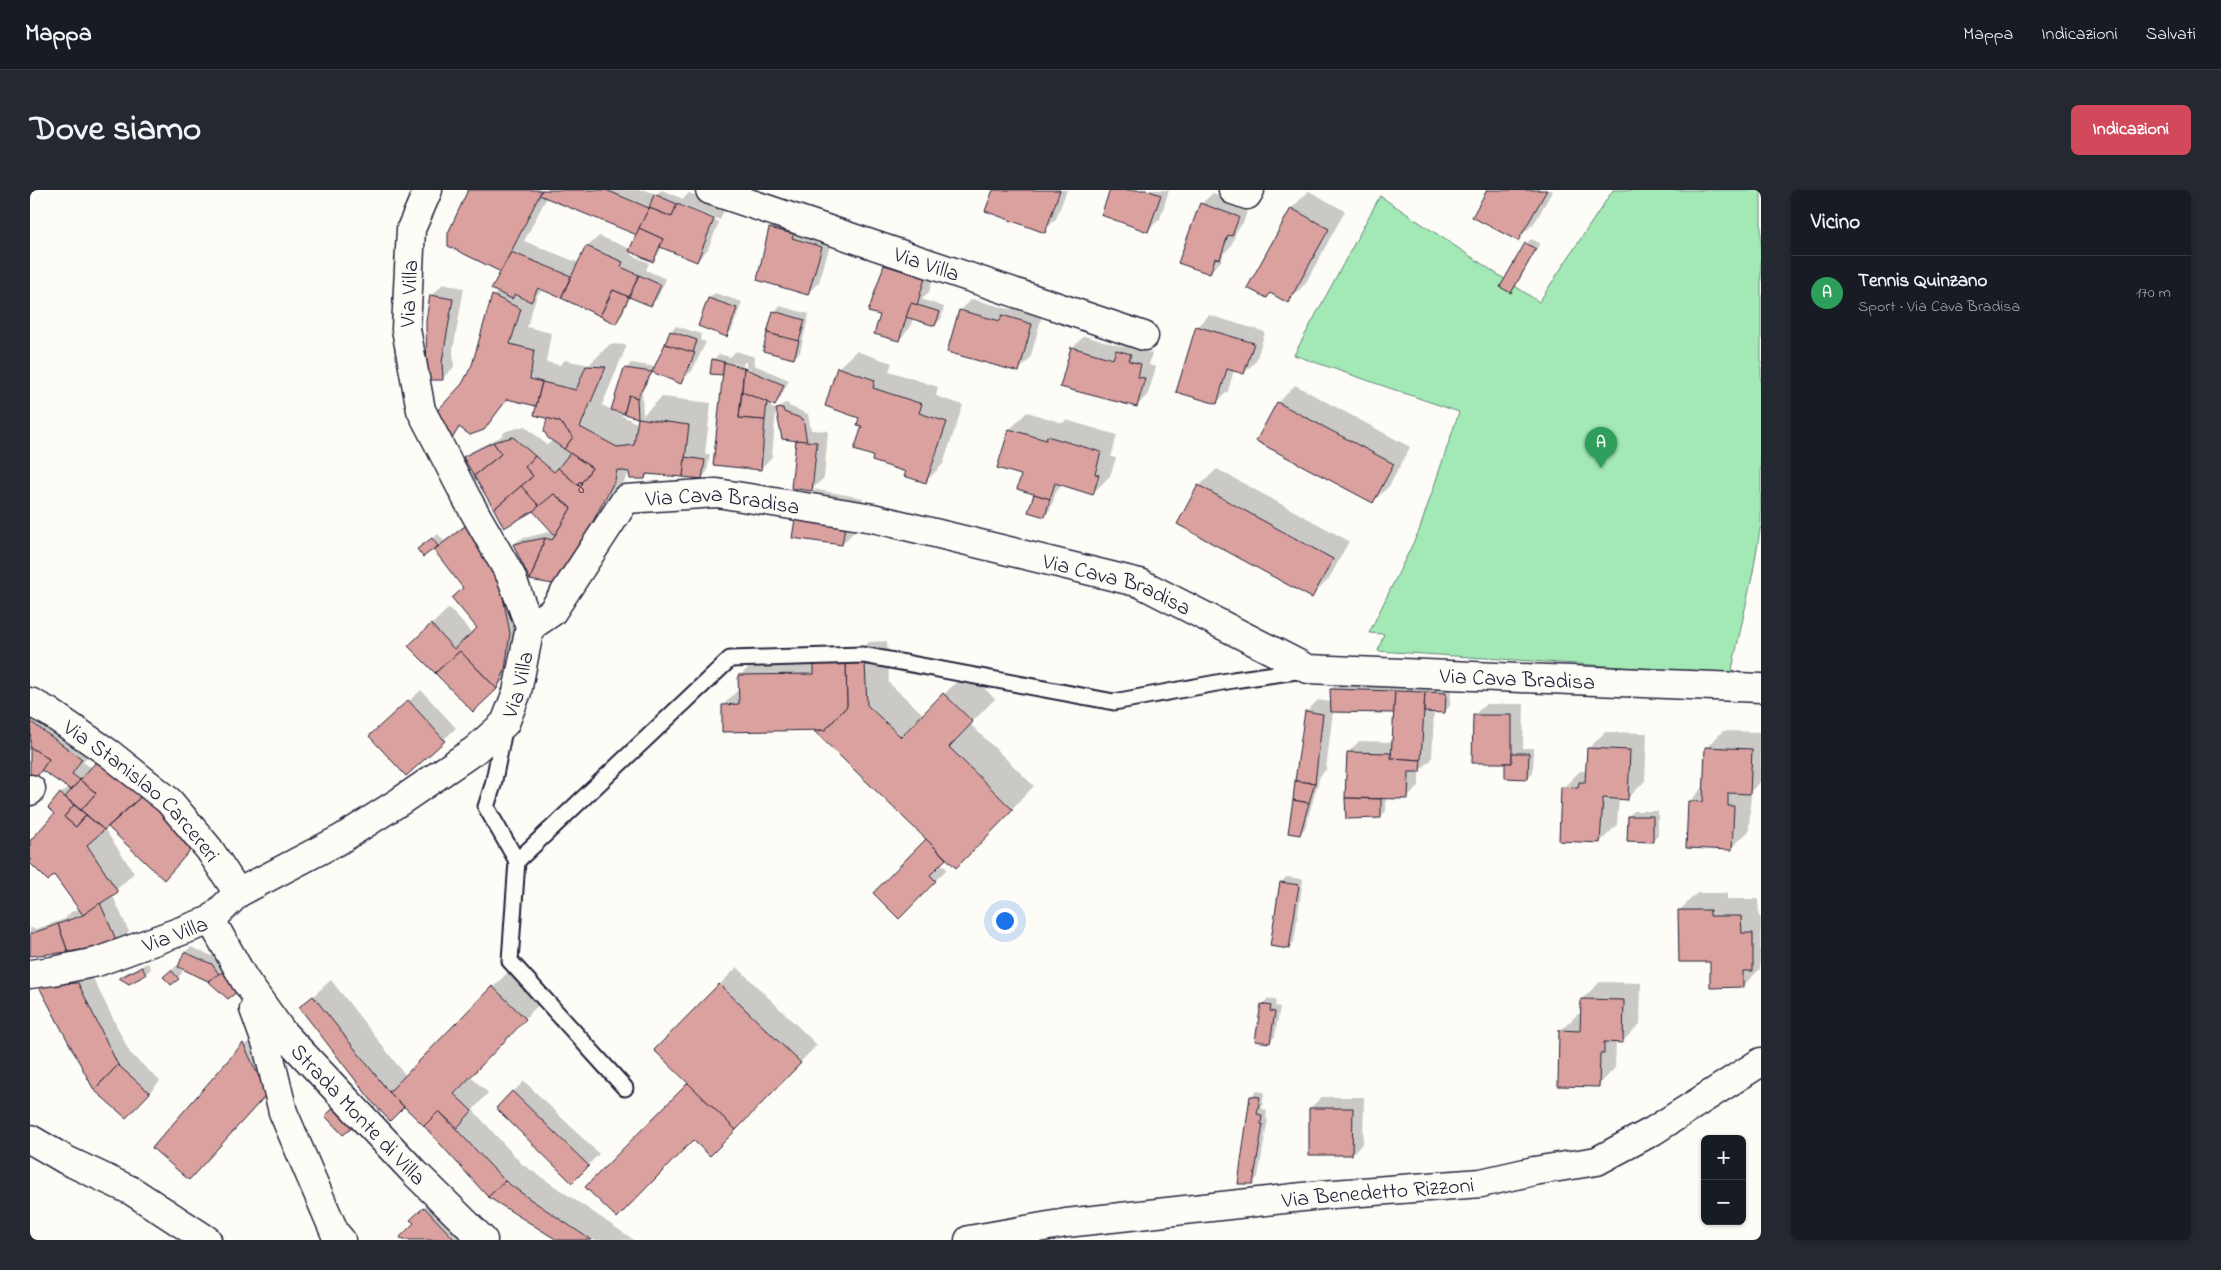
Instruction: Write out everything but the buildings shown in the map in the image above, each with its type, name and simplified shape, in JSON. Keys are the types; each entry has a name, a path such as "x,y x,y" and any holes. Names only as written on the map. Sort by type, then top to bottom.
{"street":[{"name":"Via Villa","path":"30,974 97,962 211,920 238,893 341,839 475,750 505,723 516,692 530,628 511,576 467,499 421,410 406,329 411,229 428,190"},
{"name":"Via Villa","path":"710,190 1144,336"},
{"path":"1233,190 1247,195 1250,190"},
{"name":"Via Cava Bradisa","path":"530,628 552,612 626,499 717,493 874,518 1140,583 1308,670 1761,688"},
{"name":"Via Stanislao Carcereri","path":"30,702 49,712 110,754 169,801 209,849 238,893"},
{"name":"Strada Monte di Villa","path":"211,920 244,979 282,1032 414,1172 483,1240"},
{"name":"Strada Monte di Villa","path":"244,979 267,1045 283,1112 334,1233 341,1240"},
{"name":"Via Benedetto Rizzoni","path":"969,1240 1066,1223 1321,1195 1482,1183 1534,1171 1597,1161 1653,1131 1761,1062"},
{"path":"30,1139 66,1160 132,1191 207,1240"}],"lane":[{"path":"517,861 730,659 863,655 1114,702 1233,680 1308,670"},
{"path":"505,723 493,785 486,807 517,861 510,961 625,1088"}],"green space":[{"path":"1613,190 1761,190 1761,524 1753,572 1731,674 1378,651 1384,634 1369,633 1419,531 1459,412 1294,355 1380,196 1539,302"}],"place":[{"name":"Tennis Quinzano","path":"1601,468"}]}
